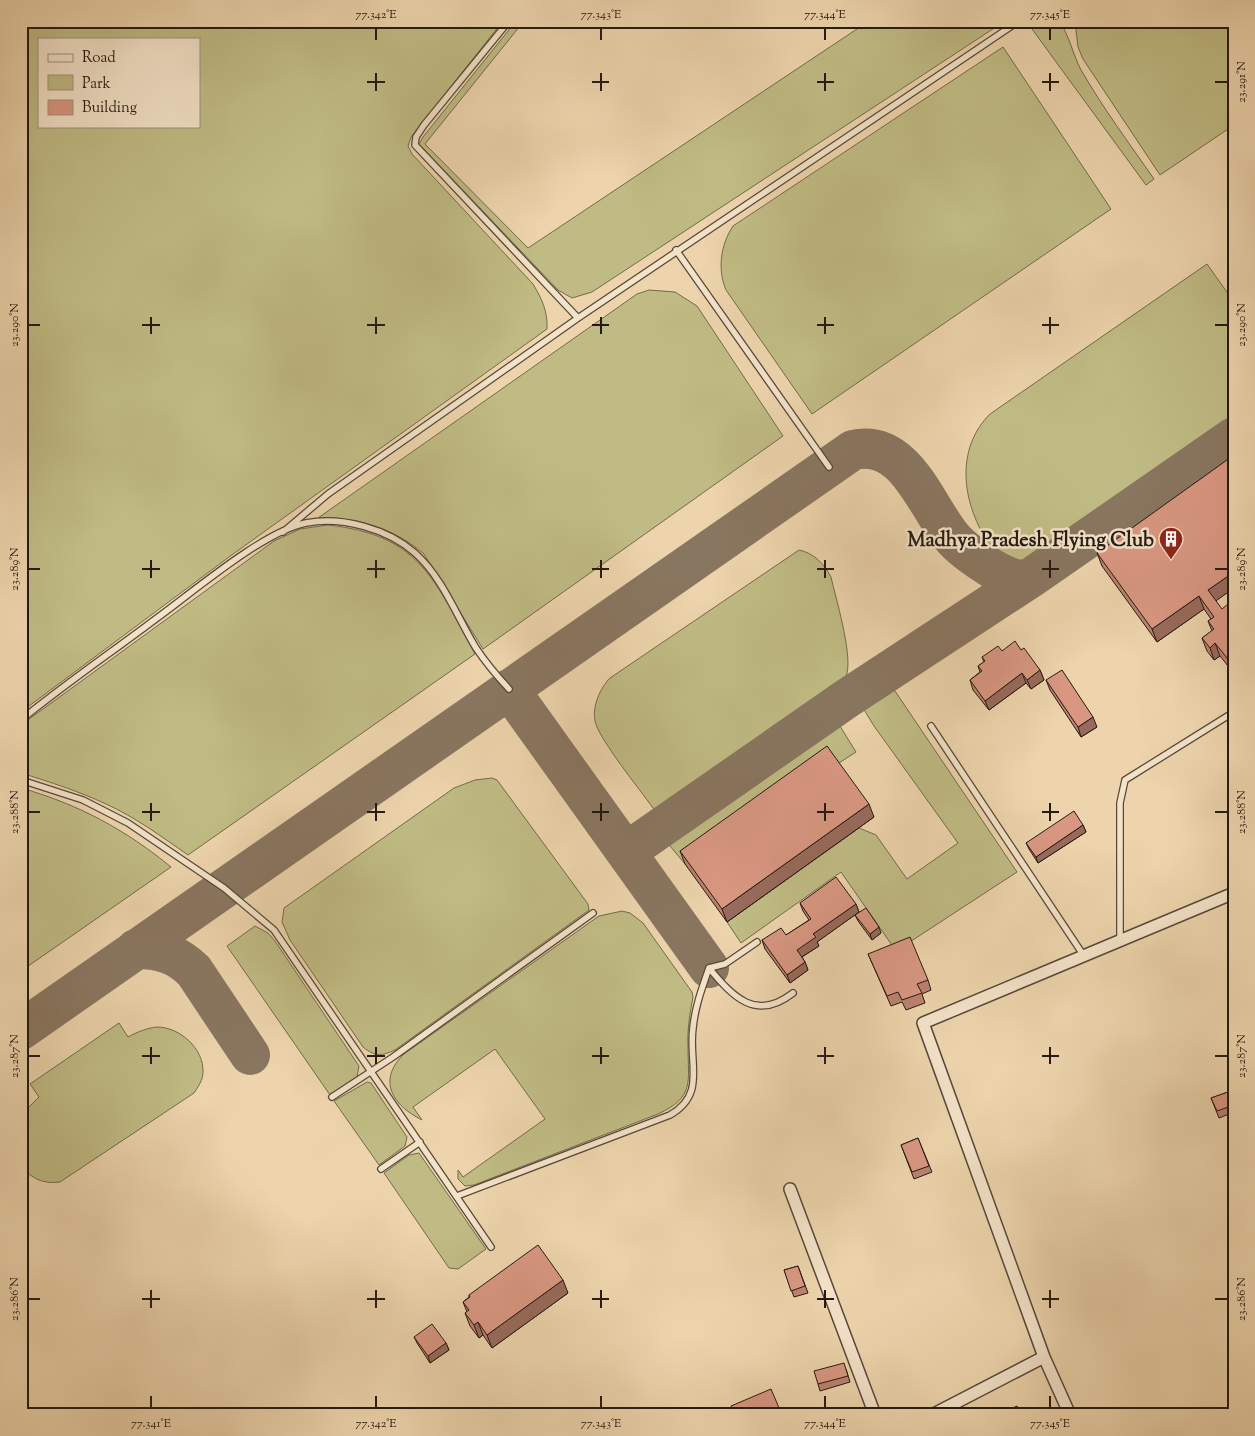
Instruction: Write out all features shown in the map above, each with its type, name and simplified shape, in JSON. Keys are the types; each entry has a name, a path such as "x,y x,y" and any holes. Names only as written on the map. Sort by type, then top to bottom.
{"street":[{"path":"1070,1415 1044,1357 923,1023 1234,893"},
{"path":"790,1189 875,1415"},
{"path":"932,1415 1044,1357"}],"lane":[{"path":"509,21 424,125 416,137 414,145 578,318"},
{"path":"21,720 209,580 282,532 328,494 578,318 676,250 1019,21"},
{"path":"676,250 829,466"},
{"path":"282,532 305,524 320,522 343,523 387,534 402,542 425,562 476,648 489,667 509,689"},
{"path":"1120,941 1120,803 1125,780 1234,712"},
{"path":"931,726 1084,956"},
{"path":"21,780 83,800 128,823 224,888 274,930 491,1247"},
{"path":"332,1097 371,1070 393,1058 593,913"},
{"path":"709,968 725,964 757,942"},
{"path":"709,968 730,993 747,1003 767,1006 777,1004 793,994"},
{"path":"457,1196 670,1115 681,1109 691,1093 694,1083 692,1030 697,1002 709,968"},
{"path":"381,1169 420,1142"}],"green space":[{"path":"21,21 503,21 411,137 408,146 412,154 533,284 544,306 547,329 229,557 21,712"},
{"path":"516,21 524,21 425,144 528,248 869,21 1005,21 592,292 572,298 558,290 419,144"},
{"path":"1043,21 1059,21 1089,84 1154,179 1146,185 1032,29"},
{"path":"1075,21 1234,21 1234,125 1160,175 1083,59 1078,47"},
{"path":"1003,47 1111,209 812,414 726,290 721,265 723,249 729,233 733,226"},
{"path":"1207,264 1234,302 1234,426 1048,556 1021,564 1002,560 984,536 971,506 967,490 967,458 979,427 990,414"},
{"path":"649,290 675,292 697,306 783,436 483,649 424,554 400,537 374,526 333,518 318,518 637,294"},
{"path":"1234,448 1234,471 1116,555 1103,538"},
{"path":"328,525 359,530 384,539 405,551 435,583 475,654 188,855 117,809 53,783 21,773 21,725 274,541 300,529"},
{"path":"799,550 818,560 831,577 843,625 847,652 847,673 843,685 816,712 665,813 658,812 653,808 621,764 598,729 594,716 600,692 610,678"},
{"path":"893,688 1017,872 896,951 841,872 741,943 727,922 859,828 876,835 907,879 958,843 863,708 872,699"},
{"path":"835,718 856,752 836,765 831,760 685,864 670,846 674,834"},
{"path":"492,778 497,780 588,904 589,910 395,1050 382,1054 371,1053 363,1047 290,940 282,922 284,908 454,788 475,780"},
{"path":"21,788 82,810 137,841 171,867 21,971"},
{"path":"622,911 630,913 643,923 692,992 688,1034 688,1079 684,1095 670,1108 658,1114 474,1185 465,1186 458,1179 458,1170 463,1177 545,1119 495,1049 413,1107 422,1120 403,1107 392,1091 391,1073 396,1064 404,1054 599,916"},
{"path":"255,926 268,933 275,941 359,1066 357,1077 330,1095 227,946"},
{"path":"119,1023 128,1037 142,1030 157,1027 166,1028 182,1035 195,1048 202,1063 203,1075 199,1086 194,1093 60,1182 38,1180 21,1165 21,1115 39,1097 30,1084"},
{"path":"367,1082 371,1083 407,1137 405,1146 379,1165 334,1101"},
{"path":"419,1153 486,1249 458,1269 449,1268 384,1173 409,1155"}],"building":[{"name":"Madhya Pradesh Flying Club","path":"1234,455 1234,572 1208,590 1222,609 1228,604 1234,611 1234,654 1227,658 1215,643 1210,648 1202,638 1214,629 1208,621 1214,617 1199,596 1152,629 1097,553"},
{"path":"1015,641 1021,650 1024,648 1040,670 1027,680 1022,673 985,701 970,680 982,671 978,666 985,661 982,657 998,646 1002,651"},
{"path":"1062,670 1093,717 1078,727 1046,680"},
{"path":"827,746 869,804 722,909 680,851"},
{"path":"1074,811 1083,825 1036,857 1026,843"},
{"path":"836,877 856,904 813,934 816,937 797,950 805,962 787,975 762,940 781,928 786,935 811,919 800,903"},
{"path":"866,908 879,927 870,934 855,915"},
{"path":"910,937 928,980 917,984 922,993 902,1000 898,992 887,996 868,954"},
{"path":"1228,1092 1234,1105 1217,1111 1211,1098"},
{"path":"918,1138 929,1166 912,1172 901,1145"},
{"path":"538,1245 563,1280 487,1335 478,1322 474,1325 465,1313 469,1310 463,1302 470,1297 469,1295"},
{"path":"798,1266 805,1286 791,1291 784,1270"},
{"path":"432,1324 446,1343 428,1356 414,1337"},
{"path":"844,1363 848,1376 818,1384 814,1371"},
{"path":"771,1389 782,1415 734,1415 731,1406"},
{"path":"1017,1406 1022,1415 998,1415"}],"taxiway":[{"path":"21,1030 853,450 871,449 887,454 912,476 941,523 961,546 978,560 996,571 1009,577 1027,579 1234,437"},
{"path":"626,852 846,699 1032,577"},
{"path":"509,689 709,968"},
{"path":"136,949 160,951 188,965 194,971 250,1055"}],"place":[{"name":"Madhya Pradesh Flying Club","path":"1171,560"}]}
